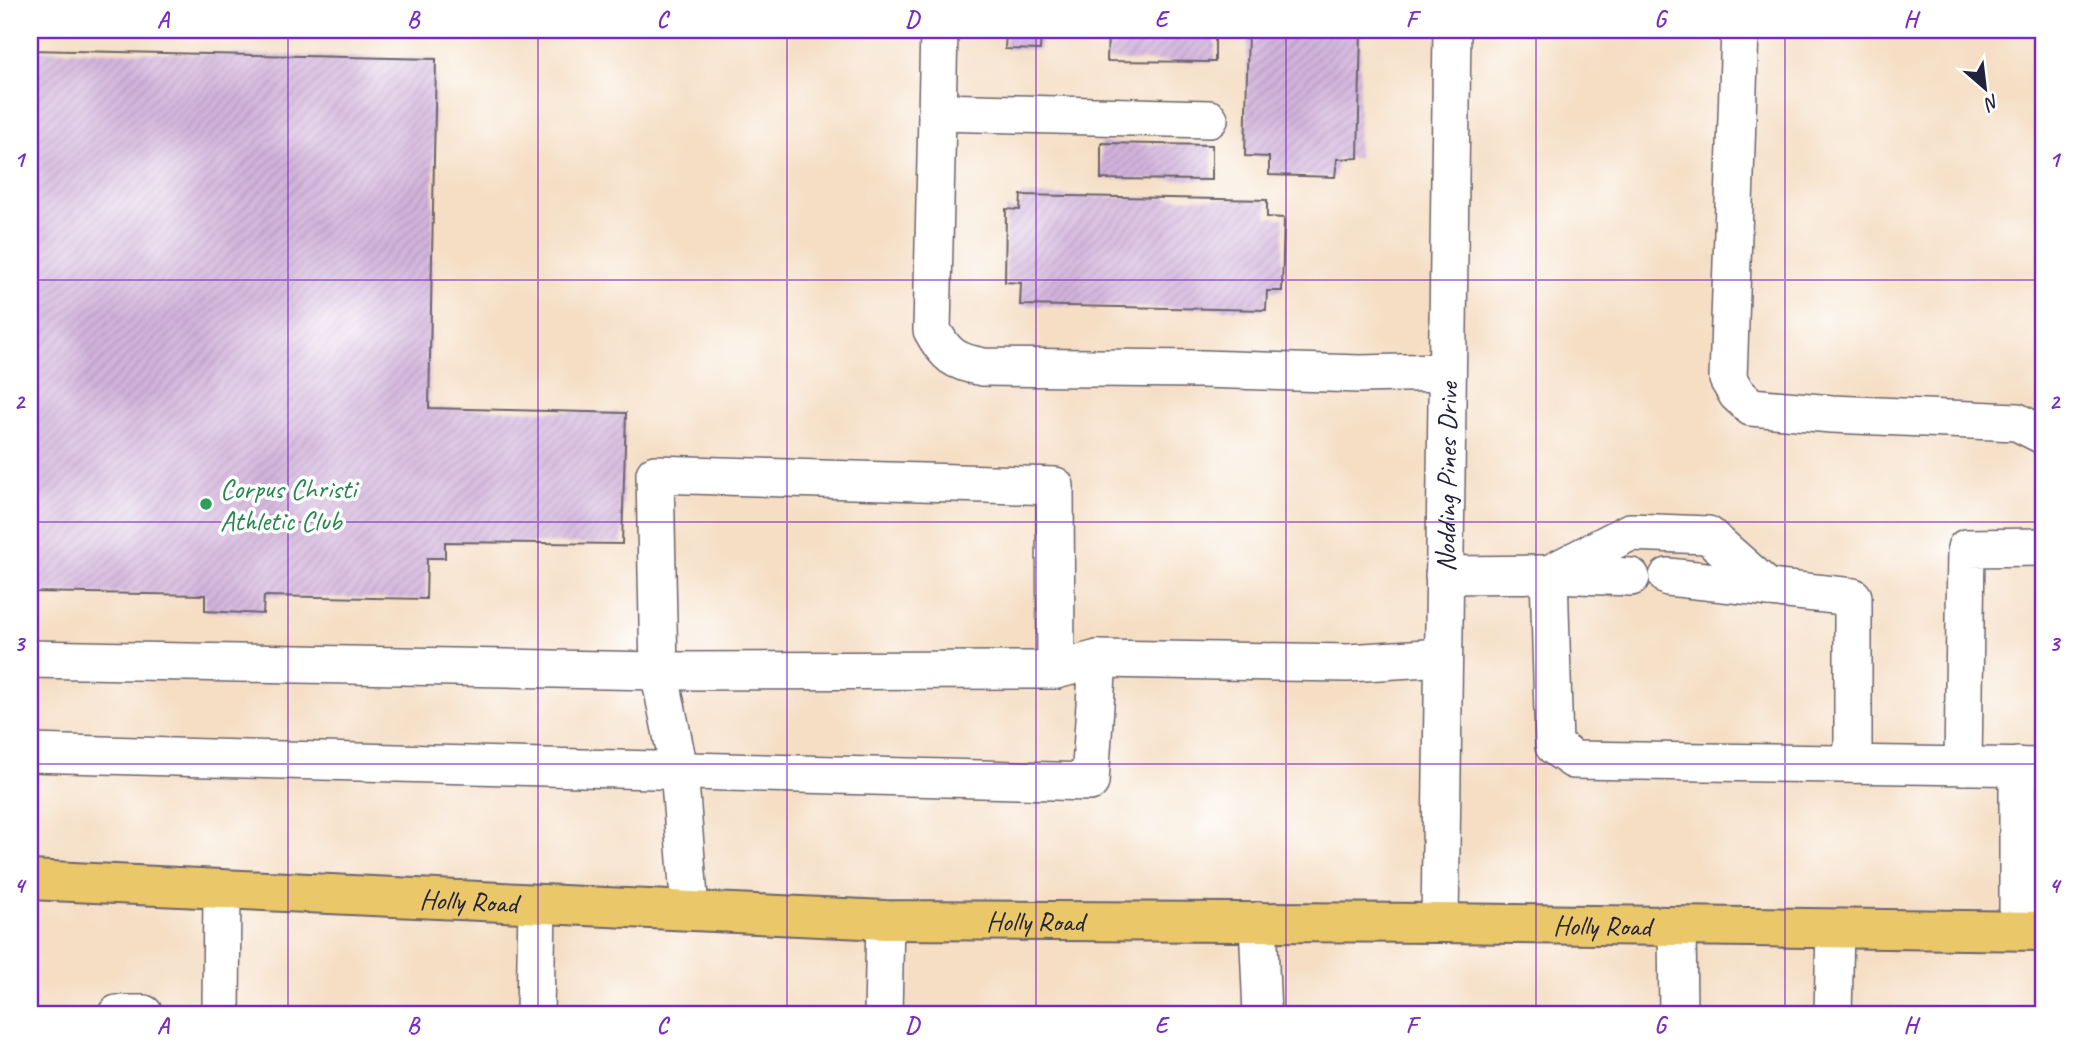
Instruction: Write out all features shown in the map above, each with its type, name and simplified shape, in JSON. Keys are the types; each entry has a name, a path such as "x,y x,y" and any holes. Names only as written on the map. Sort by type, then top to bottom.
{"main road":[{"name":"Holly Road","path":"30,880 885,920 1440,923 2031,931"}],"street":[{"path":"939,30 932,330 943,350 962,363 983,367 1447,372"},
{"name":"Nodding Pines Drive","path":"1440,923 1452,30"},
{"path":"1740,30 1728,379 1737,394 1751,407 1832,414 2017,422 2043,435"},
{"path":"937,112 1209,119"},
{"path":"690,911 679,769 659,671 655,474 1055,486 1056,670"},
{"path":"1549,574 1630,532 1709,535 1768,587"},
{"path":"1963,766 1966,548 2043,547"},
{"path":"1549,574 1554,746 1574,760 2031,767 2031,931"},
{"path":"1444,575 1549,574 1632,577"},
{"path":"1668,577 1853,597 1853,764"},
{"path":"30,659 659,671 1056,670 1098,659 1348,663 1443,657"},
{"path":"30,753 1090,782 1098,659"},
{"path":"221,1014 222,889"},
{"path":"535,1014 537,904"},
{"path":"883,1014 885,920"},
{"path":"1258,922 1262,1014"},
{"path":"1677,926 1678,1014"},
{"path":"1833,1014 1835,929"},
{"path":"117,1014 144,1014"}],"building":[{"path":"1006,30 1041,30 1040,50 1005,49"},
{"path":"1108,30 1215,30 1215,62 1107,61"},
{"path":"1248,30 1361,30 1358,158 1337,159 1335,177 1269,175 1269,157 1245,156"},
{"path":"30,50 436,59 429,408 626,413 622,544 445,542 445,558 427,558 426,599 264,596 263,614 205,611 205,595 30,592"},
{"path":"1101,143 1212,145 1212,180 1101,179"},
{"path":"1021,195 1267,200 1267,217 1284,218 1282,291 1267,291 1266,310 1020,305 1021,283 1005,282 1006,209 1020,210"}],"place":[{"name":"Corpus Christi Athletic Club","path":"206,504"}]}
